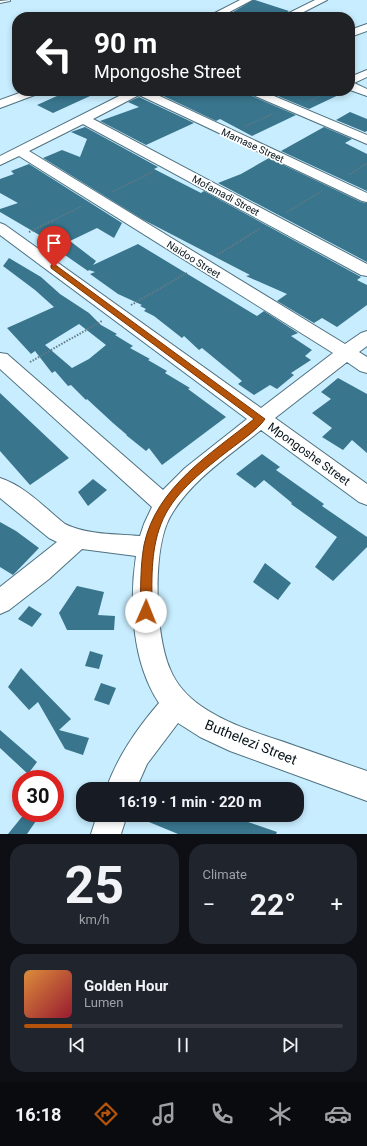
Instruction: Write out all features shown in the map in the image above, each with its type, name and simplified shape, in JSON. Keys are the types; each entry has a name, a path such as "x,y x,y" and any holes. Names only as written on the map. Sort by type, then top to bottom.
{"street":[{"path":"225,12 247,0"},
{"path":"297,12 322,0"},
{"path":"355,32 367,26"},
{"path":"355,79 367,73"},
{"path":"355,88 367,93"},
{"path":"0,104 22,96"},
{"path":"0,161 129,96"},
{"name":"Mamase Street","path":"150,96 367,198"},
{"path":"264,96 367,140"},
{"name":"Mofamadi Street","path":"84,119 367,271"},
{"name":"Naidoo Street","path":"20,151 367,366"},
{"name":"Mpongoshe Street","path":"0,228 367,496"},
{"name":"Buthelezi Street","path":"367,337 200,468 180,487 165,505 156,523 150,547 147,568 146,612 151,647 159,678 168,695 176,704 204,725 237,740 367,786"},
{"path":"0,359 165,505"},
{"path":"0,487 16,497 57,531 67,536 78,539 150,547"},
{"path":"0,602 41,571 78,539"},
{"path":"123,782 134,757 146,739 176,704"},
{"path":"106,834 110,822"}],"lane":[{"path":"0,2 8,0"}],"path":[{"path":"229,133 319,96"}],"building":[{"path":"253,0 289,11 288,12 233,12"},
{"path":"57,96 90,96 53,113 37,105"},
{"path":"164,96 252,96 296,115 252,136 220,119 216,121"},
{"path":"278,96 336,96 309,109"},
{"path":"139,97 194,123 146,145 100,121 139,107 128,102"},
{"path":"350,112 367,119 367,131 365,132 336,120"},
{"path":"85,127 158,167 154,169 201,193 204,191 361,277 357,280 367,285 367,305 337,327 322,318 314,323 277,301 287,294 246,276 250,275 142,219 43,158 62,150 80,157 87,139 71,132"},
{"path":"324,127 352,139 345,143 367,154 367,191 281,151"},
{"path":"269,158 361,202 367,203 367,262 218,183 241,174"},
{"path":"29,164 122,223 114,238 97,228 70,241 96,261 93,265 138,244 257,316 264,311 298,333 291,336 312,350 305,356 311,360 291,373 294,375 277,389 270,385 254,395 238,384 242,381 202,348 199,350 184,336 182,338 154,316 144,311 146,309 140,306 142,305 118,294 90,274 95,272 88,271 39,237 41,236 0,212 0,209 18,203 0,193 0,179 14,174 11,171"},
{"path":"9,258 41,277 60,294 89,313 101,325 117,334 115,335 133,346 130,348 150,359 148,360 167,371 165,373 190,388 188,389 226,417 162,465 149,448 146,451 126,435 87,399 86,400 71,385 68,386 55,371 52,373 35,351 31,354 7,328 54,307 35,290 3,266","holes":["79,324 106,345 89,359 72,368 45,345"]},
{"path":"338,378 367,394 367,453 352,440 343,450 322,437 332,428 312,413 331,399 321,392"},
{"path":"0,393 69,458 30,485 0,451"},
{"path":"262,454 280,467 276,470 324,504 322,506 367,537 367,547 333,581 315,567 337,537 291,504 292,503 264,480 255,488 236,474"},
{"path":"93,479 107,490 88,506 78,492"},
{"path":"0,522 16,531 39,548 13,575 0,567"},
{"path":"265,563 291,583 278,600 253,582"},
{"path":"77,586 104,592 98,615 115,616 114,630 67,630 59,613"},
{"path":"29,606 42,614 32,627 18,619"},
{"path":"90,651 103,655 99,669 85,666"},
{"path":"21,668 71,719 59,730 89,738 83,755 65,749 38,702 29,710 8,687"},
{"path":"101,683 116,688 109,705 94,700"},
{"path":"0,730 37,762 31,770 24,770 0,748"},
{"path":"18,822 35,822 27,834 8,834"},
{"path":"149,822 248,822 277,832 276,834 178,834"}],"route":[{"path":"54,267 261,419 205,464 180,487 165,505 156,523 150,544 147,568 146,612"}]}
